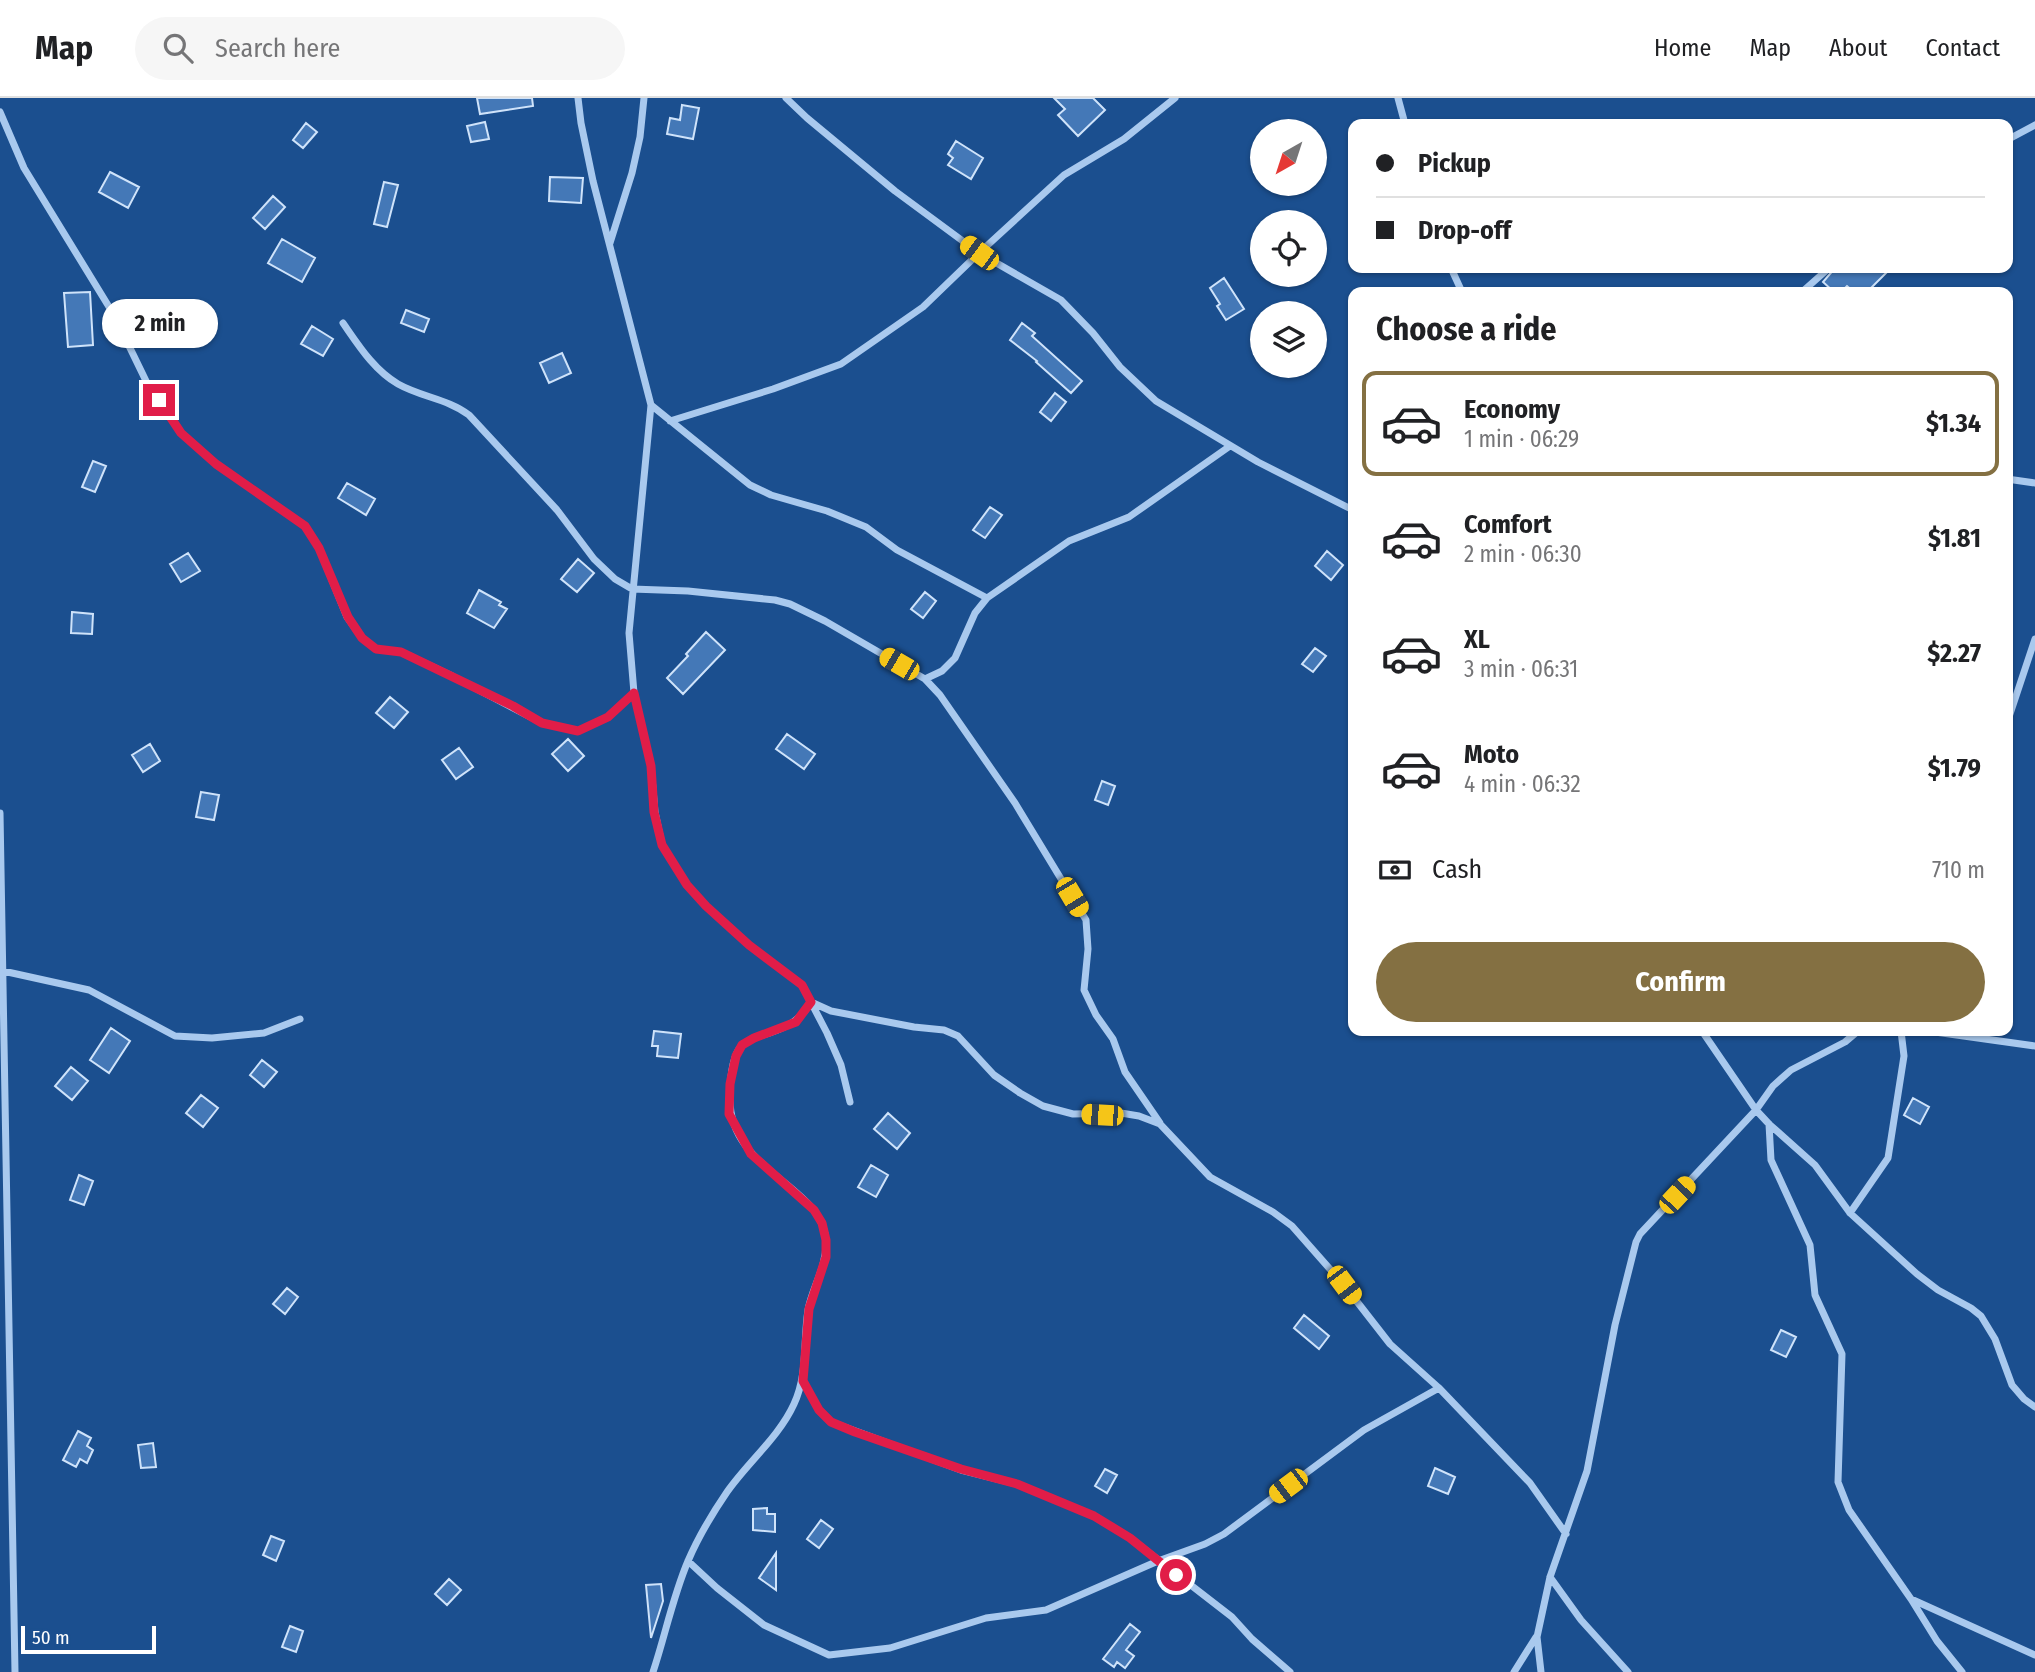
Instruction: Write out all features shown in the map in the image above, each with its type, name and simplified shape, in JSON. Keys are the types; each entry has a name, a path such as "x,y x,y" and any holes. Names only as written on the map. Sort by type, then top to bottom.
{"street":[{"path":"578,98 580,123 593,181 651,405 629,633 634,693 651,766 654,812 662,845 687,885 706,906 749,945 802,985 841,1065 850,1102"},
{"path":"610,244 632,173 640,137 644,98"},
{"path":"786,98 895,191 979,253 1061,300 1093,333 1120,367 1156,401 1258,462 1348,507"},
{"path":"670,421 773,389 841,364 923,307 1064,175 1124,139 1175,98"},
{"path":"1398,98 1404,119"},
{"path":"0,112 24,168 114,315 147,383 181,433 216,464 305,526 319,548 348,617 362,638 376,649 401,652 452,676 542,723 578,731 608,717 634,693"},
{"path":"2013,137 2035,125"},
{"path":"1808,287 1823,273"},
{"path":"342,323 370,362 397,383 458,407 469,415 557,510 594,559 615,579 632,589 688,591 775,600 789,604 825,621 925,679 940,695 1015,803 1086,920 1088,949 1084,990 1096,1015 1113,1039 1125,1072 1160,1124 1210,1177 1273,1212 1292,1226 1344,1285 1381,1334 1439,1388 1530,1483 1566,1534"},
{"path":"651,405 750,485 771,495 827,511 866,527 897,550 987,598"},
{"path":"925,679 942,671 955,658 975,613 987,598 1069,541 1129,517 1230,446"},
{"path":"2013,480 2035,484"},
{"path":"2013,705 2035,639"},
{"path":"0,813 15,1672"},
{"path":"3,971 89,990 175,1036 212,1038 264,1033 300,1020"},
{"path":"811,1002 831,1011 944,1030 958,1036 993,1075 1044,1106 1073,1114 1139,1116 1160,1124"},
{"path":"653,1672 688,1561 727,1493 782,1424 794,1405 803,1381 809,1309 826,1257 822,1223 814,1210 751,1154 729,1114 730,1084 736,1056 742,1045 796,1022 811,1002"},
{"path":"1705,1036 1756,1110 1815,1165 1850,1213 1927,1282 1981,1317 1995,1339 2012,1385 2035,1407"},
{"path":"1541,1672 1537,1637 1550,1577 1587,1471 1615,1325 1636,1242 1640,1234 1756,1110 1773,1086 1791,1070 1852,1036"},
{"path":"1850,1213 1888,1158 1904,1056 1902,1036"},
{"path":"1964,1036 2035,1046"},
{"path":"1769,1124 1771,1160 1810,1245 1815,1296 1842,1354 1838,1482 1849,1510 1937,1641 1962,1672"},
{"path":"803,1381 819,1410 831,1422 961,1469 1017,1484 1082,1511 1130,1538 1232,1617 1252,1639 1290,1672"},
{"path":"688,1561 764,1625 829,1655 890,1648 986,1618 1046,1610 1158,1560 1205,1544 1224,1534 1364,1430 1439,1388"},
{"path":"1550,1577 1581,1620 1628,1672"},
{"path":"1911,1599 2035,1655"},
{"path":"1514,1672 1537,1637"}],"building":[{"path":"477,98 532,98 533,106 480,114"},
{"path":"1054,98 1093,98 1105,110 1078,136 1058,115 1065,109"},
{"path":"682,105 699,108 693,139 667,134 670,118 680,120"},
{"path":"485,122 489,139 471,142 467,126"},
{"path":"306,123 317,132 303,148 293,140"},
{"path":"956,141 983,158 971,179 948,165 953,158 948,154"},
{"path":"110,172 139,187 128,208 99,192"},
{"path":"550,177 583,178 581,203 549,201"},
{"path":"384,182 398,185 387,227 374,224"},
{"path":"273,196 285,207 265,229 253,218"},
{"path":"282,239 315,258 302,282 268,263"},
{"path":"1831,273 1886,273 1872,287 1828,287 1823,282"},
{"path":"1224,278 1244,309 1226,320 1210,288"},
{"path":"90,292 93,345 68,347 64,293"},
{"path":"406,310 429,319 424,332 401,323"},
{"path":"1022,323 1035,333 1032,336 1082,381 1071,393 1010,340"},
{"path":"312,326 333,339 323,356 301,344"},
{"path":"562,353 571,373 549,383 540,363"},
{"path":"1055,393 1066,402 1051,421 1040,412"},
{"path":"93,461 106,466 95,492 82,487"},
{"path":"347,483 375,499 366,515 338,498"},
{"path":"990,507 1002,515 985,538 973,530"},
{"path":"1327,551 1343,565 1331,580 1315,566"},
{"path":"188,553 200,571 181,582 170,564"},
{"path":"578,559 594,573 577,592 561,579"},
{"path":"479,590 501,602 499,605 507,609 494,628 467,613"},
{"path":"925,592 936,601 923,618 911,609"},
{"path":"72,612 93,614 92,634 71,633"},
{"path":"706,632 725,650 683,694 667,678"},
{"path":"1315,648 1326,656 1313,672 1302,664"},
{"path":"390,697 408,712 394,728 376,713"},
{"path":"787,734 815,754 804,769 776,749"},
{"path":"568,739 584,756 568,771 552,754"},
{"path":"150,744 160,761 143,772 132,755"},
{"path":"459,748 473,767 456,779 442,760"},
{"path":"1102,781 1115,786 1108,805 1095,800"},
{"path":"201,792 219,795 214,820 196,817"},
{"path":"111,1028 130,1041 109,1073 90,1060"},
{"path":"654,1031 681,1034 678,1058 657,1056 658,1046 652,1046"},
{"path":"262,1060 277,1072 264,1087 250,1075"},
{"path":"71,1067 88,1081 72,1100 55,1086"},
{"path":"201,1095 218,1108 203,1127 186,1113"},
{"path":"1913,1098 1929,1107 1920,1124 1904,1115"},
{"path":"888,1113 910,1133 897,1149 874,1129"},
{"path":"871,1165 888,1175 876,1197 858,1187"},
{"path":"79,1175 93,1181 84,1205 70,1200"},
{"path":"287,1288 298,1297 285,1314 273,1304"},
{"path":"1304,1315 1329,1336 1319,1349 1294,1328"},
{"path":"1781,1330 1796,1337 1786,1357 1771,1350"},
{"path":"78,1431 91,1438 87,1446 93,1450 87,1463 80,1459 76,1467 63,1460"},
{"path":"153,1443 156,1467 141,1468 138,1445"},
{"path":"1435,1468 1455,1477 1448,1494 1428,1486"},
{"path":"1105,1469 1117,1475 1107,1493 1095,1486"},
{"path":"767,1508 767,1514 775,1514 775,1532 753,1530 753,1509"},
{"path":"821,1520 833,1529 819,1548 807,1539"},
{"path":"271,1536 284,1541 276,1561 263,1555"},
{"path":"776,1553 776,1590 759,1578"},
{"path":"449,1579 461,1590 447,1605 435,1594"},
{"path":"661,1584 663,1601 651,1638 646,1585"},
{"path":"1130,1624 1140,1632 1126,1650 1134,1656 1125,1668 1117,1662 1114,1667 1103,1659"},
{"path":"290,1626 303,1631 296,1652 282,1647"}],"route":[{"path":"159,400 181,433 216,464 305,526 319,548 348,617 362,638 376,649 401,652 513,706 542,723 578,731 608,717 634,693 651,766 654,812 662,845 687,885 706,906 749,945 802,985 811,1002 796,1022 742,1045 736,1056 730,1084 729,1114 751,1154 814,1210 822,1223 826,1257 809,1309 803,1381 819,1410 831,1422 855,1432 961,1469 1017,1484 1094,1516 1130,1538 1176,1575"}]}
